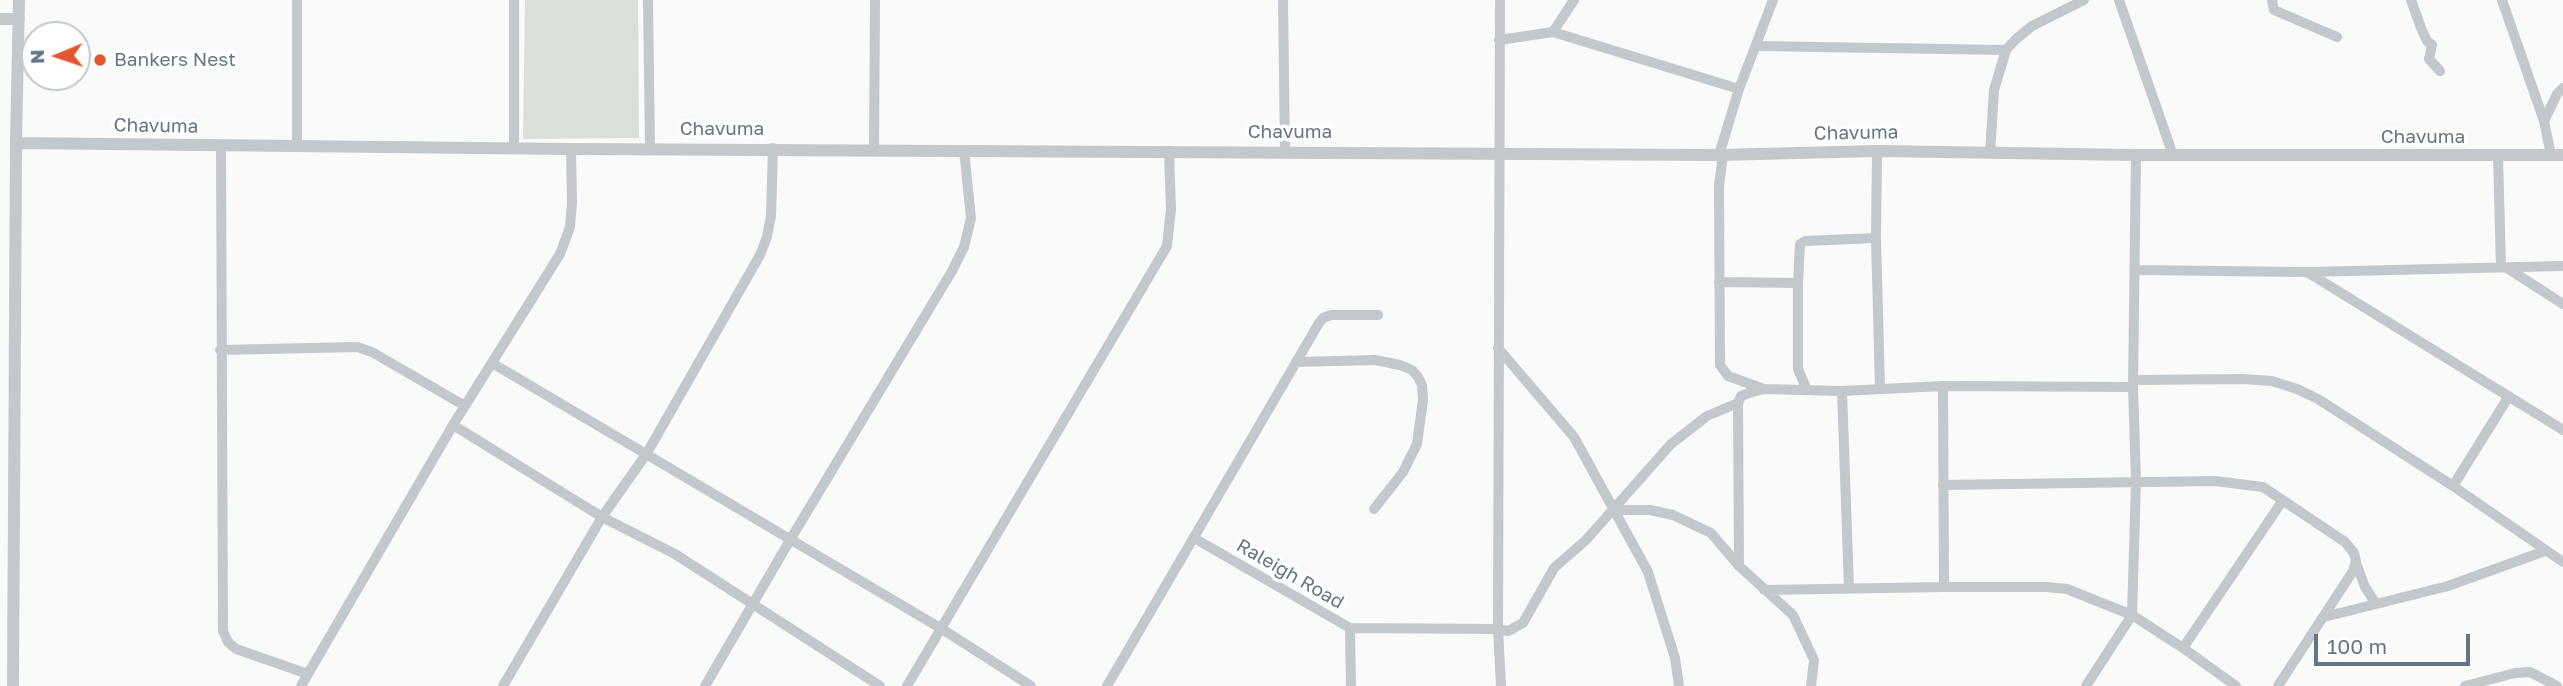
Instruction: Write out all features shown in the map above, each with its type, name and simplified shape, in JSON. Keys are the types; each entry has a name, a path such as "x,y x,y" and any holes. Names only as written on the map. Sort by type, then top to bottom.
{"street":[{"path":"13,686 19,0"},
{"path":"297,146 298,0"},
{"path":"514,0 514,148"},
{"path":"648,0 650,149"},
{"path":"874,150 875,0"},
{"path":"1283,0 1285,152"},
{"path":"1500,0 1498,348 1501,686"},
{"path":"1553,32 1574,0"},
{"path":"1764,389 1728,376 1720,365 1719,186 1721,155 1739,89 1773,0"},
{"path":"1990,153 1994,90 2006,50 2015,38 2032,26 2084,0"},
{"path":"2119,0 2173,155"},
{"path":"2272,0 2274,10 2337,37"},
{"path":"2412,0 2421,29 2432,45 2429,60 2441,71"},
{"path":"2502,0 2557,155"},
{"path":"0,19 19,19"},
{"path":"1499,40 1553,32 1739,89"},
{"path":"1756,46 2006,50"},
{"path":"2544,121 2557,94 2563,88"},
{"name":"Chavuma","path":"16,142 571,149 1169,150 1721,155 1877,151 2136,155 2557,155"},
{"path":"221,146 223,631 228,642 236,649 309,674"},
{"path":"503,686 602,517 647,453 763,246 771,216 773,148"},
{"path":"301,686 453,425 560,254 570,227 571,149"},
{"path":"705,686 953,271 964,247 971,218 964,150"},
{"path":"907,686 1167,246 1171,209 1169,150"},
{"path":"1877,151 1876,238 1881,389"},
{"path":"2086,686 2132,615 2136,482 2133,383 2136,155"},
{"path":"2498,156 2503,267"},
{"path":"1807,390 1798,369 1800,244 1805,241 1876,238"},
{"path":"2135,270 2307,272 2563,266"},
{"path":"2503,267 2563,304"},
{"path":"2307,272 2563,430"},
{"path":"1719,282 1798,283"},
{"path":"1107,686 1323,317 1378,315"},
{"path":"220,350 357,347 372,352 465,407"},
{"path":"1498,348 1574,437 1648,572 1675,658 1679,686"},
{"path":"1296,362 1375,360 1400,365 1412,370 1418,377 1422,385 1423,400 1417,444 1403,472 1374,509"},
{"path":"492,363 942,629 1031,686"},
{"path":"1739,566 1738,402 1741,396 1764,389 1842,391 2243,379 2272,382 2297,389 2318,399 2453,486 2563,562"},
{"path":"1943,386 1944,587"},
{"path":"1842,391 1849,588"},
{"path":"2453,486 2509,396"},
{"path":"1499,629 1508,631 1523,623 1554,568 1586,540 1671,444 1707,416 1738,402"},
{"path":"453,425 602,517 675,554 880,686"},
{"path":"1943,485 2241,482 2263,487 2345,542 2354,553 2365,587 2376,604"},
{"path":"2183,648 2283,500"},
{"path":"1614,509 1650,510 1674,515 1711,533 1739,566 1793,615 1814,660 1811,686"},
{"name":"Raleigh Road","path":"1194,538 1350,628 1499,629"},
{"path":"2324,617 2448,586 2544,551"},
{"path":"2278,686 2353,572 2356,561"},
{"path":"1764,590 1944,587 2067,589 2132,615 2236,686"},
{"path":"1350,628 1351,686"},
{"path":"2465,686 2515,673 2530,672 2557,686"}],"shaded area":[{"path":"525,0 638,0 639,138 523,139"}],"place":[{"name":"Bankers Nest","path":"100,60"}]}
